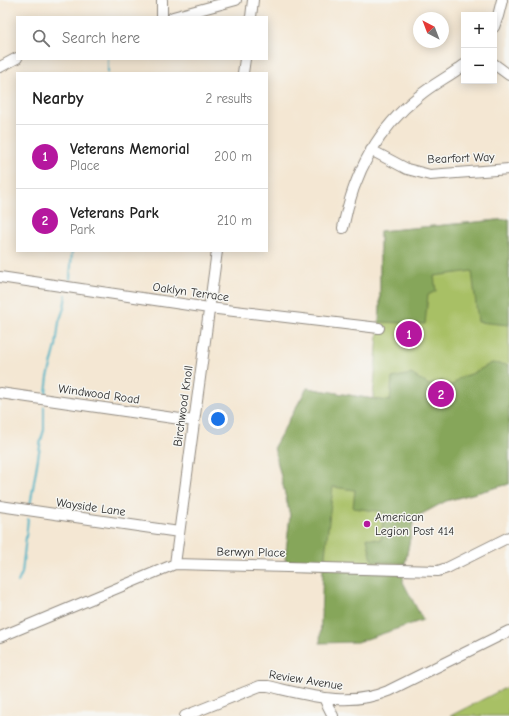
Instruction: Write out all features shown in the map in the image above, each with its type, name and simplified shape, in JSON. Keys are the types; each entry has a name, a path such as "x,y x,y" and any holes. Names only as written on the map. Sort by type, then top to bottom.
{"street":[{"path":"162,0 162,16"},
{"path":"177,16 236,0"},
{"path":"251,16 253,0"},
{"path":"497,18 502,0"},
{"path":"0,67 16,59"},
{"path":"243,72 245,60"},
{"path":"497,66 509,75"},
{"path":"344,228 350,198 356,181 371,150 389,125 405,107 428,88 461,67"},
{"name":"Bearfort Way","path":"371,150 407,169 430,175 509,169"},
{"name":"Birchwood Knoll","path":"175,564 217,252"},
{"name":"Oaklyn Terrace","path":"0,277 209,308 378,328"},
{"name":"Windwood Road","path":"0,393 194,421"},
{"name":"Wayside Lane","path":"0,506 179,532"},
{"name":"Berwyn Place","path":"0,637 175,564 438,571 509,537"},
{"name":"Review Avenue","path":"185,716 260,686 268,686 340,700 354,700 382,694 509,631"},
{"path":"324,698 333,716"}],"green space":[{"path":"509,219 509,484 446,501 414,518 404,569 285,566 290,515 274,447 307,388 373,399 380,308 380,231"},
{"path":"509,219 509,325 478,322 472,271 434,276 436,291 428,295 425,324 379,322 380,231"},
{"path":"492,363 509,365 509,484 446,501 414,518 405,563 372,561 367,538 381,540 384,512 353,508 355,490 333,487 325,555 326,563 285,560 290,515 274,447 307,388 390,401 392,378 411,374 429,385 442,381 448,385 453,385 459,378 471,374"},
{"path":"323,567 404,569 403,582 423,620 358,642 320,643"},
{"path":"509,686 509,716 450,716"}],"waterway":[{"path":"108,60 108,72"},
{"path":"70,279 72,252"},
{"path":"46,393 48,377 56,346 59,322 64,308 66,295"},
{"path":"30,506 44,430 44,407"},
{"path":"18,582 22,573 28,519"}],"place":[{"name":"Veterans Memorial","path":"409,334"},
{"name":"Veterans Park","path":"441,394"},
{"name":"American Legion Post 414","path":"367,524"}]}
